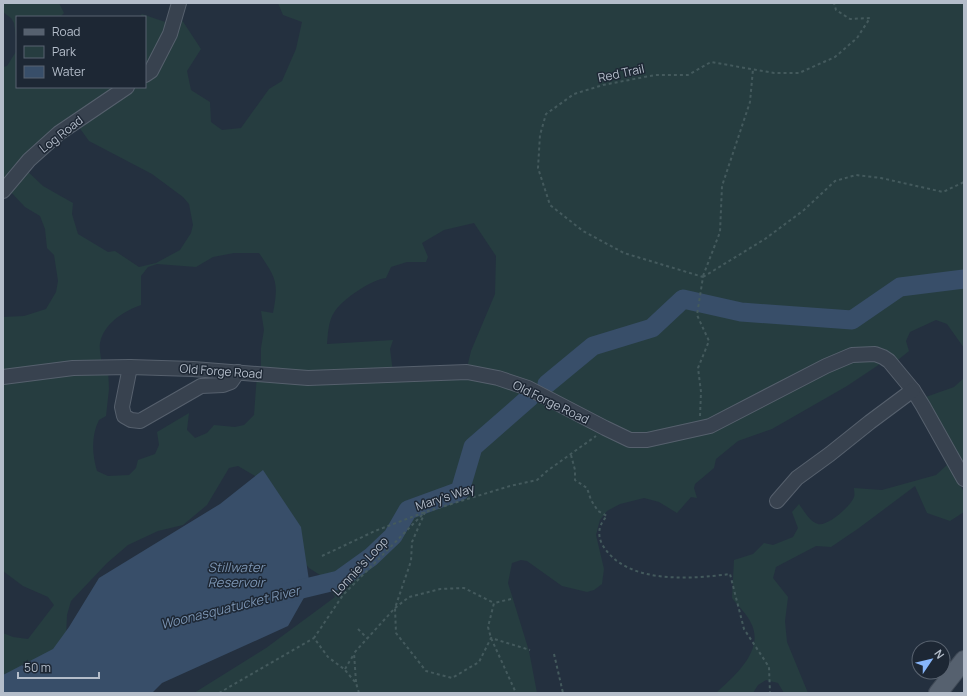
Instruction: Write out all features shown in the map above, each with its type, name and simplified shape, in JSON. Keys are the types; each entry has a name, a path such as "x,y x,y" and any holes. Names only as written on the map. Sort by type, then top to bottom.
{"main road":[{"path":"938,693 964,660"}],"street":[{"path":"146,74 151,71 170,34 179,3"},
{"name":"Log Road","path":"3,191 29,160 59,133 126,88"},
{"name":"Old Forge Road","path":"3,378 73,368 130,367 238,372 308,378 467,372 498,378 528,388 630,440 647,440 699,430 710,426 826,366 852,355 875,354 889,361 913,390 964,479"},
{"path":"130,367 122,407 124,416 131,420 140,420 203,386 223,385 231,382 238,372"},
{"path":"203,386 204,370"},
{"path":"777,501 797,478 913,390"}],"path":[{"name":"Red Trail","path":"703,277 624,253 582,231 550,205 538,168 540,135 546,114 574,94 603,85 655,75 688,75 711,62 774,73 799,73 835,56 856,38 870,18 850,19 836,10 834,3"},
{"path":"699,430 701,392 698,368 709,341 696,315 703,277 720,232 722,186 750,102 753,69"},
{"path":"703,277 765,239 804,210 834,181 856,175 882,178 943,192 964,182"},
{"name":"Mary's Way","path":"322,556 375,531 405,519 510,486 537,480 547,471 591,441 605,428"},
{"path":"571,455 575,470 575,480 588,488 591,500 598,511 607,516 600,525 599,538 610,556 635,570 652,575 687,578 730,574 744,629 769,667 770,693"},
{"path":"425,512 412,542 411,561 395,608 396,633 426,671 452,678 479,662 491,638"},
{"name":"Lonnie's Loop","path":"314,638 343,595 425,512"},
{"path":"344,669 354,652 395,608 409,597 440,589 464,588 494,602 512,599"},
{"path":"494,602 488,627 491,638 516,693"},
{"path":"358,629 367,638"},
{"path":"219,693 314,638 328,657 344,669 356,683"},
{"path":"491,638 530,650"},
{"path":"354,652 356,683 359,693"},
{"path":"554,654 563,693"}],"green space":[{"path":"3,3 59,3 64,13 61,16 16,16 16,37 14,23 11,18 3,12"},
{"path":"278,3 964,3 964,348 947,324 936,320 910,332 906,341 909,351 893,364 883,362 847,386 772,429 738,441 716,459 714,468 695,484 694,488 697,498 691,497 677,513 659,502 644,498 620,504 607,511 600,520 596,535 604,569 602,584 594,590 587,592 562,586 527,561 521,560 512,563 508,583 529,651 537,693 194,693 266,648 335,597 323,577 309,568 301,559 257,477 238,466 229,468 207,505 183,525 158,531 128,545 107,563 71,601 67,615 66,638 60,649 3,687 3,633 13,637 28,639 54,605 48,597 23,586 3,571 3,317 24,316 46,309 56,292 58,281 54,255 47,248 45,229 40,216 25,207 7,188 3,192 3,67 7,66 16,52 16,88 146,88 146,16 140,16 142,14 174,25 178,14 201,49 187,71 191,90 210,102 211,122 222,130 241,128 269,89 282,81 296,49 302,22 283,15","holes":["76,123 89,141 152,174 183,197 189,204 193,225 191,233 180,250 156,263 139,267 115,251 108,252 78,234 72,214 73,203 43,186 24,168","474,223 496,256 495,294 471,351 466,372 393,373 390,349 393,340 327,344 331,319 335,311 344,301 373,282 386,278 391,267 407,262 426,262 428,257 422,243 444,230","234,253 259,253 269,269 275,281 276,287 273,313 261,311 264,330 261,348 261,371 257,374 254,415 244,425 235,427 214,425 207,433 195,438 187,430 189,413 157,432 159,445 155,454 138,460 136,468 129,475 108,476 97,471 93,445 96,426 99,420 106,416 109,389 108,368 102,365 100,354 100,343 106,329 122,314 141,305 141,276 148,267 157,264 196,267 213,257"]},
{"path":"964,378 964,470 923,398 954,387"},
{"path":"948,464 964,492 964,512 950,521 927,513 915,486 831,547 816,546 776,567 773,578 788,597 785,621 787,642 808,693 784,693 778,683 766,680 758,685 753,693 716,693 746,662 754,643 754,633 751,623 745,613 732,598 734,560 753,554 764,543 773,545 793,537 798,528 792,512 799,504 812,521 822,524 833,519 852,501 854,496 854,488 882,490 936,475"}],"water":[{"name":"Stillwater Reservoir","path":"263,470 301,527 310,587 288,626 162,683 152,693 3,693 3,675 53,649 69,627 99,578 220,504"}],"waterway":[{"name":"Woonasquatucket River","path":"547,384 593,346 652,328 683,299 741,312 852,320 900,287 964,279"},
{"name":"Woonasquatucket River","path":"285,593 339,580 371,557 393,536 408,510 460,491 473,447 530,397"}]}
